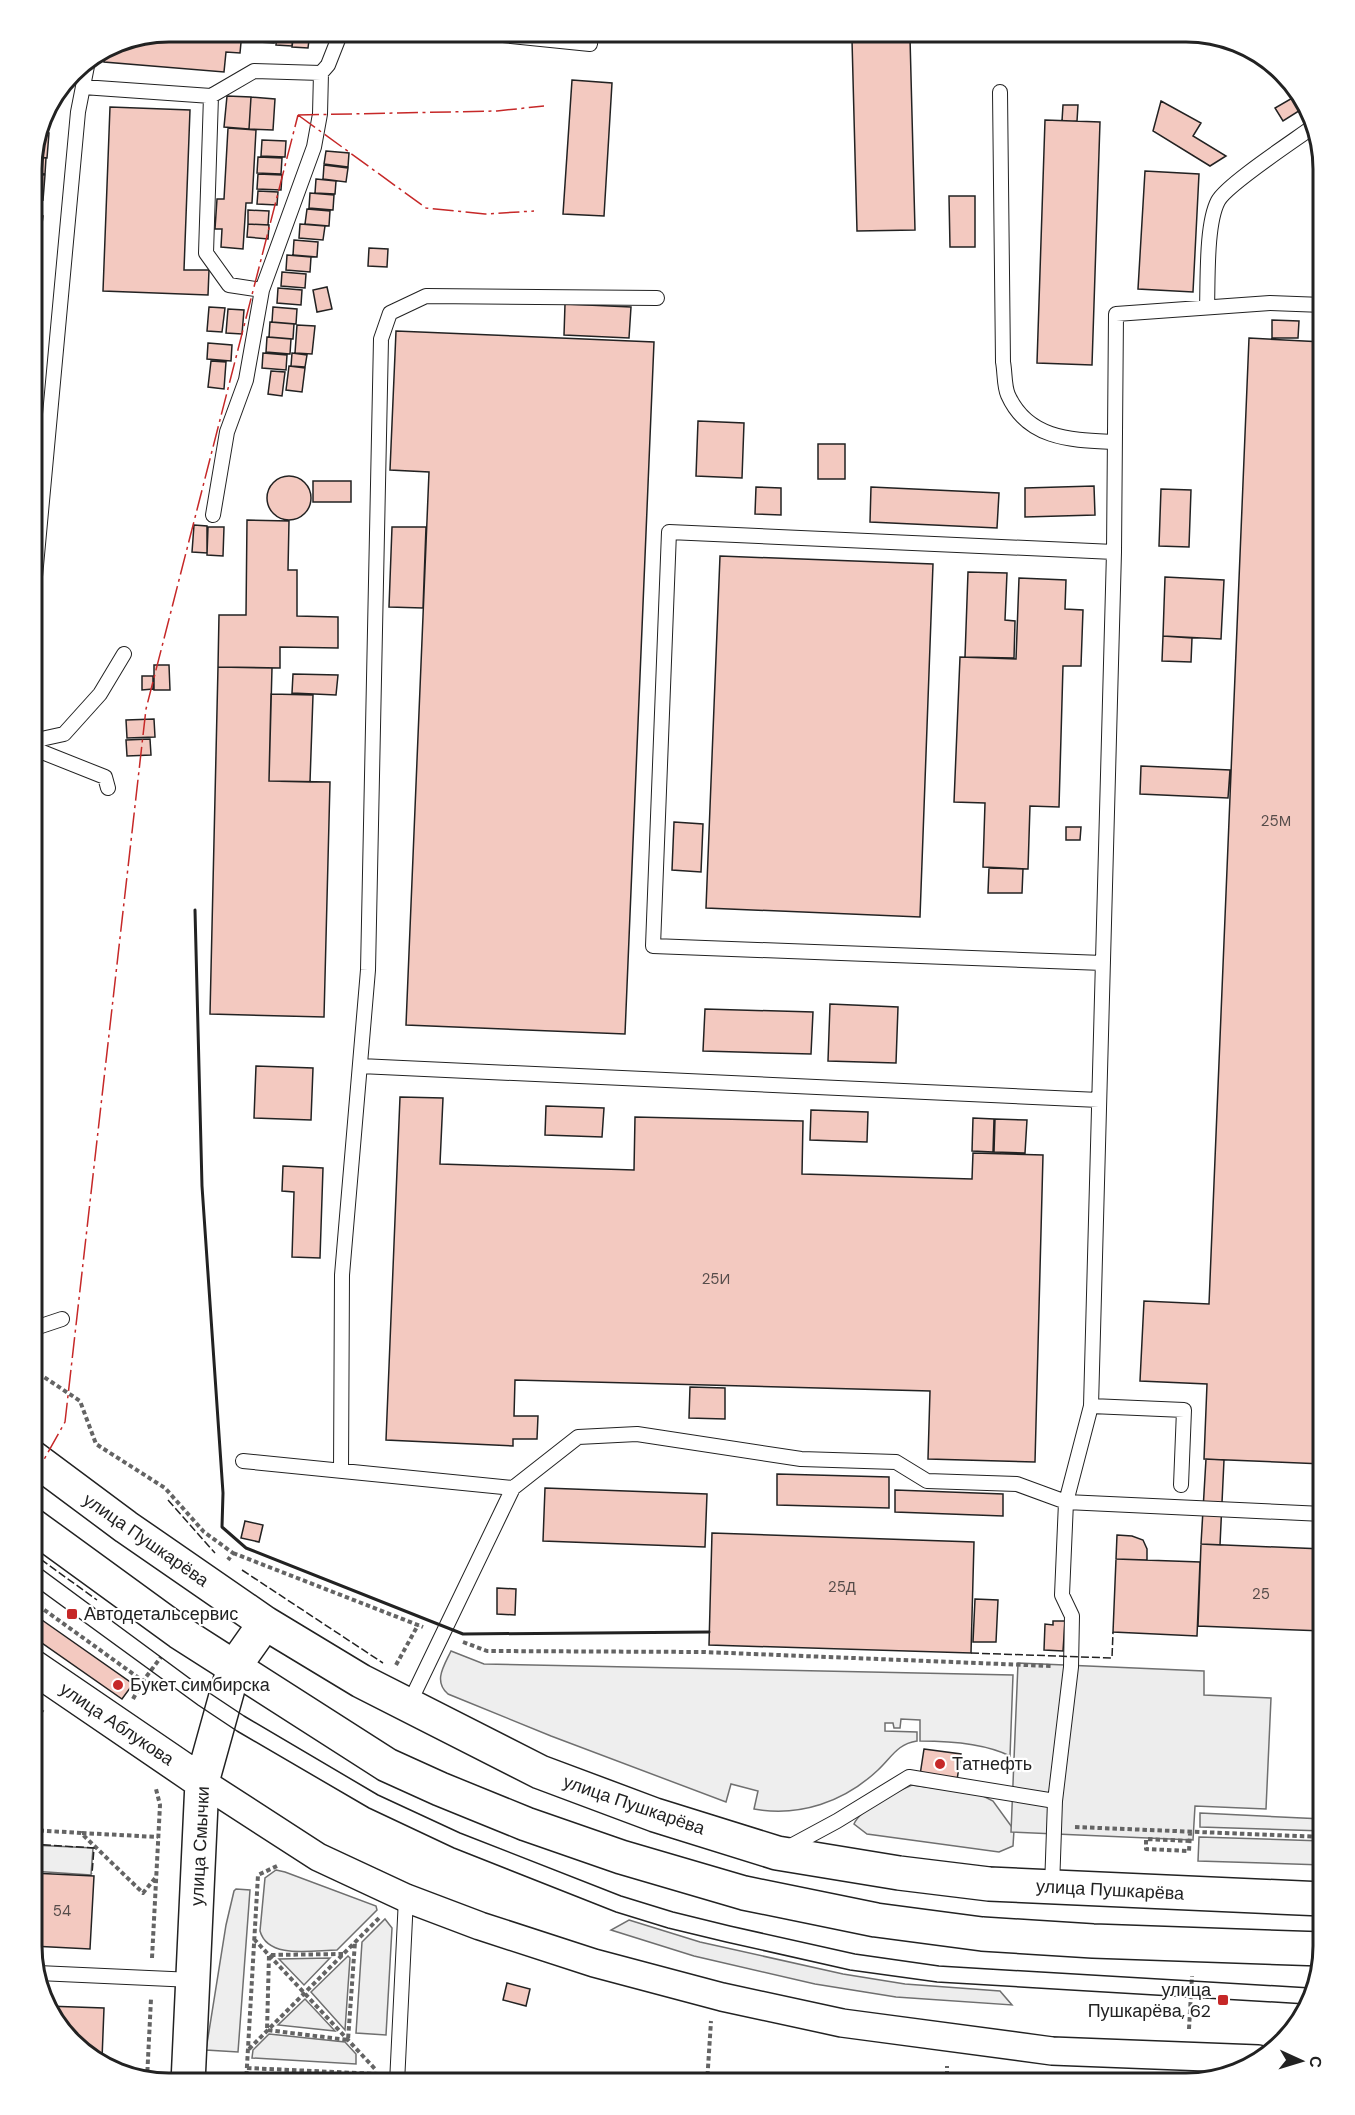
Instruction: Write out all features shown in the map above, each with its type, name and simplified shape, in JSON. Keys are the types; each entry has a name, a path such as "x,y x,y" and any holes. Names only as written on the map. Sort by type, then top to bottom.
{"main road":[{"name":"улица Пушкарёва","path":"42,1464 126,1527 264,1623 361,1680 540,1772 654,1815 777,1853 899,1873 989,1884 1313,1899"},
{"path":"42,1532 179,1632 387,1765 526,1824 621,1857 744,1893 876,1920 982,1934 1313,1949"},
{"name":"улица Смычки","path":"188,2073 202,1782 234,1667 264,1623"},
{"name":"улица Аблукова","path":"42,1673 202,1782"},
{"path":"1049,1938 1052,1887"}],"street":[{"path":"202,1782 318,1857 398,1903 480,1926 594,1963 722,1997 842,2023 1052,2051 1188,2057 1218,2067"}],"lane":[{"path":"213,515 227,432 246,381 262,290 314,147 320,114 321,73 328,65 337,42"},
{"path":"570,42 590,44"},
{"path":"83,87 211,96 254,71 321,73"},
{"path":"42,501 78,112 86,73"},
{"path":"1000,92 1003,362 1008,394 1021,414 1043,432 1069,440 1114,442"},
{"path":"211,96 206,253 229,285 262,290"},
{"path":"1207,307 1212,220 1218,199 1307,131"},
{"path":"341,1471 342,1275 368,970 381,339 390,313 426,296 657,298"},
{"path":"1052,1887 1055,1801 1071,1667 1072,1616 1062,1595 1066,1502 1092,1406 1113,552 1116,314 1270,303 1313,305"},
{"path":"1103,963 653,946 669,532 1113,552"},
{"path":"42,739 64,734 100,694 124,654"},
{"path":"42,752 105,777 108,788"},
{"path":"360,1066 1100,1100"},
{"path":"42,1326 62,1319"},
{"path":"1092,1406 1184,1410 1181,1485"},
{"path":"408,1706 513,1488 578,1437 637,1434 801,1459 896,1462 927,1480 1017,1484 1066,1502 1313,1514"},
{"path":"243,1461 513,1488"},
{"path":"777,1853 837,1821 909,1777 1055,1801"},
{"path":"397,2073 398,1903"},
{"path":"45,1973 193,1980"}],"path":[{"path":"233,1553 487,1651 704,1652 1071,1667"},
{"path":"394,1668 418,1624"},
{"path":"42,1711 47,1704"},
{"path":"81,1833 142,1893 156,1876 160,1805 152,1783"},
{"path":"1054,1826 1313,1837"},
{"path":"42,1831 158,1837"},
{"path":"1190,1833 1190,1841 1189,1851 1146,1849 1146,1839 1190,1841"},
{"path":"247,2073 258,1883"},
{"path":"248,2049 355,1942 398,1903"},
{"path":"254,1938 379,2073"},
{"path":"348,2040 355,1942"},
{"path":"270,1956 343,1954"},
{"path":"267,2030 270,1956"},
{"path":"1188,2057 1193,1978 1191,1971"},
{"path":"708,2073 711,2015"},
{"path":"267,2030 348,2040"},
{"path":"947,2073 948,2056"},
{"path":"247,2068 358,2073"}],"shaded area":[{"path":"451,1651 484,1664 1013,1675 1010,1756 989,1748 955,1742 920,1741 920,1720 901,1719 900,1728 894,1728 893,1723 885,1723 885,1731 917,1732 917,1741 900,1748 878,1770 851,1791 836,1799 804,1809 771,1811 754,1809 758,1791 731,1784 726,1802 551,1736 448,1694 441,1684 441,1673"},
{"path":"1018,1663 1204,1671 1204,1695 1271,1698 1266,1809 1195,1806 1193,1840 1011,1832"},
{"path":"912,1785 979,1794 993,1801 1014,1830 1013,1846 999,1852 867,1834 854,1824 863,1812"},
{"path":"1200,1813 1313,1819 1313,1831 1200,1827"},
{"path":"1199,1837 1313,1841 1313,1865 1198,1861"},
{"path":"42,1845 93,1848 91,1875 42,1872"},
{"path":"276,1870 376,1906 377,1910 337,1950 305,1952 282,1950 265,1940 260,1931 265,1878"},
{"path":"236,1889 250,1890 238,2052 206,2050 226,1925"},
{"path":"385,1919 392,1928 386,2035 356,2033 362,1942"},
{"path":"629,1920 700,1942 843,1974 905,1984 1000,1991 1012,2005 896,1997 815,1984 694,1956 611,1930"},
{"path":"348,1956 350,1958 345,2030 311,1992"},
{"path":"330,1958 304,1985 279,1959"},
{"path":"305,1999 335,2031 278,2025"},
{"path":"269,2034 345,2042 356,2054 356,2064 252,2058 253,2050"}],"building":[{"path":"241,42 240,53 226,52 224,72 104,62 113,55 128,49 153,43"},
{"path":"276,42 292,42 292,46 276,45"},
{"path":"293,42 309,42 308,48 292,47"},
{"path":"852,42 910,42 915,230 857,231"},
{"path":"572,80 612,83 604,216 563,214"},
{"path":"227,96 251,97 249,129 224,127"},
{"path":"251,97 275,99 273,130 249,129"},
{"path":"1292,98 1299,111 1283,121 1275,108"},
{"path":"1161,101 1201,123 1193,136 1226,156 1210,166 1153,131"},
{"path":"1063,105 1078,105 1077,121 1062,121"},
{"path":"110,107 190,110 184,270 209,270 208,295 103,291"},
{"path":"1045,120 1100,122 1092,365 1037,363"},
{"path":"228,128 256,130 252,203 246,203 243,249 221,247 222,229 215,229 217,199 224,199"},
{"path":"49,133 47,158 42,157 46,136"},
{"path":"262,140 286,141 285,157 261,156"},
{"path":"326,151 349,153 348,167 324,164"},
{"path":"258,157 282,158 281,174 257,173"},
{"path":"42,158 46,158 45,174 42,174"},
{"path":"324,165 348,168 346,182 323,179"},
{"path":"1145,171 1199,174 1193,292 1138,289"},
{"path":"258,174 282,175 281,190 257,189"},
{"path":"42,175 45,175 42,200"},
{"path":"316,179 336,181 335,194 315,193"},
{"path":"258,191 278,192 277,205 257,204"},
{"path":"310,193 334,195 333,210 309,208"},
{"path":"949,196 975,196 975,247 950,247"},
{"path":"307,209 330,211 329,226 305,224"},
{"path":"248,210 269,211 268,225 248,224"},
{"path":"248,224 269,225 268,239 247,237"},
{"path":"300,224 325,226 323,240 299,238"},
{"path":"294,240 318,242 317,257 293,255"},
{"path":"369,248 388,249 387,267 368,266"},
{"path":"287,255 311,257 310,272 286,270"},
{"path":"282,272 306,274 305,288 281,286"},
{"path":"327,287 332,309 317,312 313,290"},
{"path":"278,288 302,290 301,305 277,303"},
{"path":"565,304 631,307 629,338 564,335"},
{"path":"209,307 225,308 222,332 207,331"},
{"path":"273,307 297,309 296,324 272,322"},
{"path":"228,309 244,310 242,334 226,333"},
{"path":"1272,320 1299,321 1298,338 1272,338"},
{"path":"270,322 294,324 293,339 269,337"},
{"path":"297,325 315,326 312,354 295,353"},
{"path":"396,331 654,342 625,1034 406,1025 429,472 390,470"},
{"path":"267,337 291,339 290,354 266,352"},
{"path":"1249,338 1313,341 1313,1464 1204,1459 1207,1384 1140,1381 1144,1301 1209,1304"},
{"path":"208,343 232,345 231,361 207,359"},
{"path":"263,353 287,355 286,370 262,368"},
{"path":"292,353 307,355 305,367 291,366"},
{"path":"211,361 226,362 224,389 208,387"},
{"path":"289,366 305,368 302,392 286,390"},
{"path":"271,371 285,372 282,396 268,394"},
{"path":"698,421 744,423 742,478 696,476"},
{"path":"818,444 845,444 845,479 818,479"},
{"path":"289,476 305,482 311,498 305,514 289,520 273,514 267,498 273,482"},
{"path":"313,481 351,481 351,502 313,502"},
{"path":"1094,486 1095,515 1025,517 1025,488"},
{"path":"756,487 781,488 781,515 755,514"},
{"path":"871,487 999,493 997,528 870,522"},
{"path":"1161,489 1191,490 1189,547 1159,546"},
{"path":"247,520 289,521 288,570 297,570 297,616 338,617 338,648 280,647 280,668 218,667 219,615 246,615"},
{"path":"194,525 207,526 207,553 192,552"},
{"path":"208,527 224,527 223,556 207,555"},
{"path":"392,527 426,527 423,608 389,607"},
{"path":"720,556 933,564 920,917 706,908"},
{"path":"968,572 1007,573 1005,620 1015,621 1014,658 965,657"},
{"path":"1165,577 1224,580 1221,639 1163,636"},
{"path":"1019,578 1066,580 1065,609 1083,610 1081,666 1063,666 1059,807 1030,806 1028,869 983,867 985,803 954,802 960,657 1016,659"},
{"path":"1163,636 1192,638 1191,662 1162,661"},
{"path":"154,665 169,665 170,690 154,690"},
{"path":"218,667 272,668 269,781 330,782 324,1017 210,1014"},
{"path":"293,674 338,675 336,695 292,693"},
{"path":"142,676 153,676 153,689 142,690"},
{"path":"271,694 313,695 310,782 269,781"},
{"path":"154,719 155,737 127,738 126,720"},
{"path":"150,739 151,755 127,756 126,740"},
{"path":"1141,766 1230,770 1228,798 1140,794"},
{"path":"674,822 703,824 701,872 672,870"},
{"path":"1066,827 1081,827 1080,840 1066,840"},
{"path":"989,868 1023,869 1022,893 988,893"},
{"path":"830,1004 898,1007 896,1063 828,1061"},
{"path":"705,1009 813,1012 811,1054 703,1051"},
{"path":"256,1066 313,1068 311,1120 254,1118"},
{"path":"400,1097 443,1098 440,1164 634,1170 635,1117 803,1121 802,1174 972,1179 973,1153 1043,1155 1035,1462 928,1459 930,1391 515,1380 514,1416 538,1416 537,1439 513,1439 513,1446 386,1440"},
{"path":"546,1106 604,1108 602,1137 545,1135"},
{"path":"811,1110 868,1112 867,1142 810,1140"},
{"path":"973,1118 994,1119 993,1152 972,1151"},
{"path":"995,1119 1027,1120 1025,1153 994,1152"},
{"path":"283,1166 323,1168 320,1258 292,1257 294,1192 282,1191"},
{"path":"690,1387 725,1388 725,1419 689,1418"},
{"path":"1206,1459 1224,1460 1220,1545 1201,1544"},
{"path":"777,1474 889,1477 889,1508 777,1505"},
{"path":"545,1488 707,1494 705,1547 543,1541"},
{"path":"895,1490 1003,1494 1003,1516 895,1512"},
{"path":"245,1521 263,1525 259,1542 241,1538"},
{"path":"712,1533 974,1542 971,1653 709,1645"},
{"path":"1117,1535 1132,1536 1143,1540 1147,1549 1147,1560 1116,1559"},
{"path":"1201,1544 1313,1549 1313,1631 1198,1626"},
{"path":"1116,1559 1200,1562 1197,1636 1113,1632"},
{"path":"497,1588 516,1589 515,1615 497,1614"},
{"path":"975,1599 998,1600 996,1642 973,1642"},
{"path":"42,1620 133,1684 122,1699 42,1643"},
{"path":"1053,1621 1065,1621 1063,1651 1044,1650 1045,1624 1053,1625"},
{"path":"924,1749 961,1754 957,1780 920,1775"},
{"path":"42,1873 94,1876 90,1949 42,1947"},
{"path":"507,1983 530,1989 526,2006 503,2000"},
{"path":"57,2006 104,2008 102,2054 74,2030"}],"tram line":[{"path":"42,1569 208,1692 244,1716 378,1795 460,1833 621,1896 673,1912 855,1954 939,1966 1306,1988"},
{"path":"42,1591 237,1731 369,1808 454,1848 616,1912 668,1928 850,1970 937,1982 1299,2004"}],"fence":[{"path":"168,1500 215,1553"},
{"path":"42,1560 97,1600"},
{"path":"242,1570 383,1663"},
{"path":"971,1653 1112,1658 1113,1632"},
{"path":"42,1845 94,1848 92,1874"}],"wall":[{"path":"195,910 202,1186 223,1493 222,1527 246,1548 463,1634 709,1632"}],"power":[{"path":"298,115 497,111 544,106"},
{"path":"298,115 426,208 485,214 534,211"},
{"path":"42,1463 65,1422 146,709 298,115"}],"place":[{"name":"Автодетальсервис","path":"72,1614"},
{"name":"Букет симбирска","path":"118,1685"},
{"name":"Татнефть","path":"940,1764"},
{"name":"улица Пушкарёва, 62","path":"1223,2000"}]}
